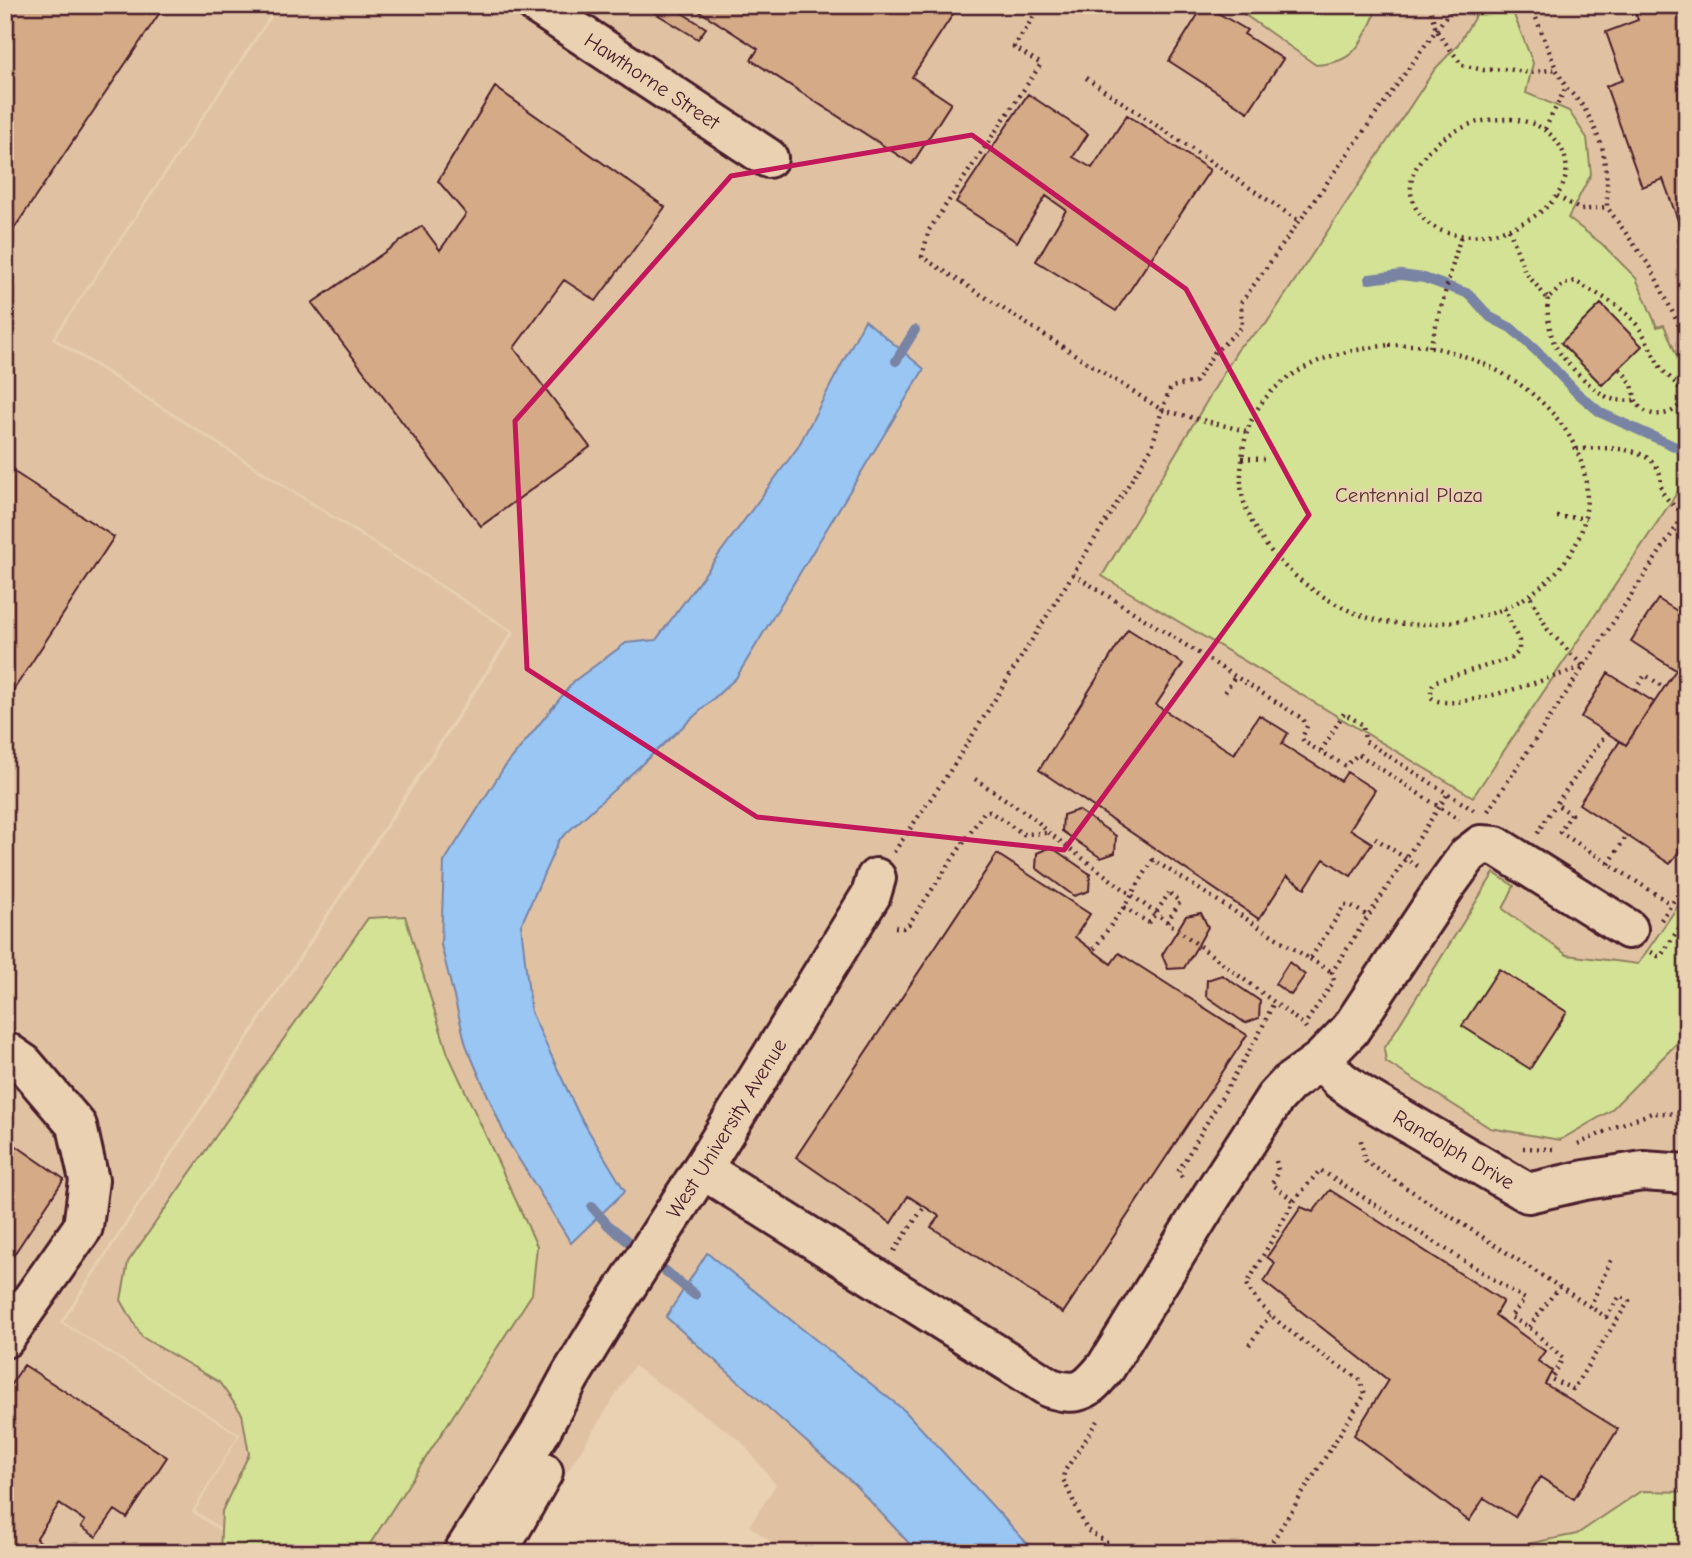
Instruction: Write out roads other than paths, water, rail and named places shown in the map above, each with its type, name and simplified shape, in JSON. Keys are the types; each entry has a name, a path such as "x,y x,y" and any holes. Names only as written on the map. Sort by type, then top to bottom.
{"lane":[{"name":"Hawthorne Street","path":"537,5 768,158"},
{"path":"702,1169 1050,1388 1070,1394 1091,1387 1106,1367 1275,1098 1289,1083 1321,1060 1350,1030 1468,855 1481,845 1496,846 1642,933"},
{"name":"West University Avenue","path":"463,1553 539,1434 570,1375 702,1169 870,895 876,878"},
{"path":"5,1051 24,1064 77,1126 89,1180 83,1227 5,1338"},
{"name":"Randolph Drive","path":"1321,1060 1340,1080 1361,1095 1528,1192 1643,1171 1687,1174"},
{"path":"497,1553 570,1426 577,1398 570,1375"},
{"name":"West University Avenue","path":"434,1553 518,1421 547,1385 570,1375"}],"water":[{"path":"865,320 924,369 736,678 559,840 521,925 531,1012 579,1115 625,1191 571,1243 507,1140 466,1045 441,945 444,862 503,769 574,681 626,643 656,640 798,447"},
{"path":"707,1253 905,1411 1036,1553 918,1553 855,1485 666,1317"}],"waterway":[{"path":"1369,279 1401,275 1424,278 1469,294 1490,317 1511,328 1601,413 1687,452"},
{"path":"896,361 915,330"},
{"path":"592,1207 608,1225 640,1251"},
{"path":"652,1260 695,1295"}],"park label":[{"name":"Centennial Plaza","path":"1409,495"}]}
